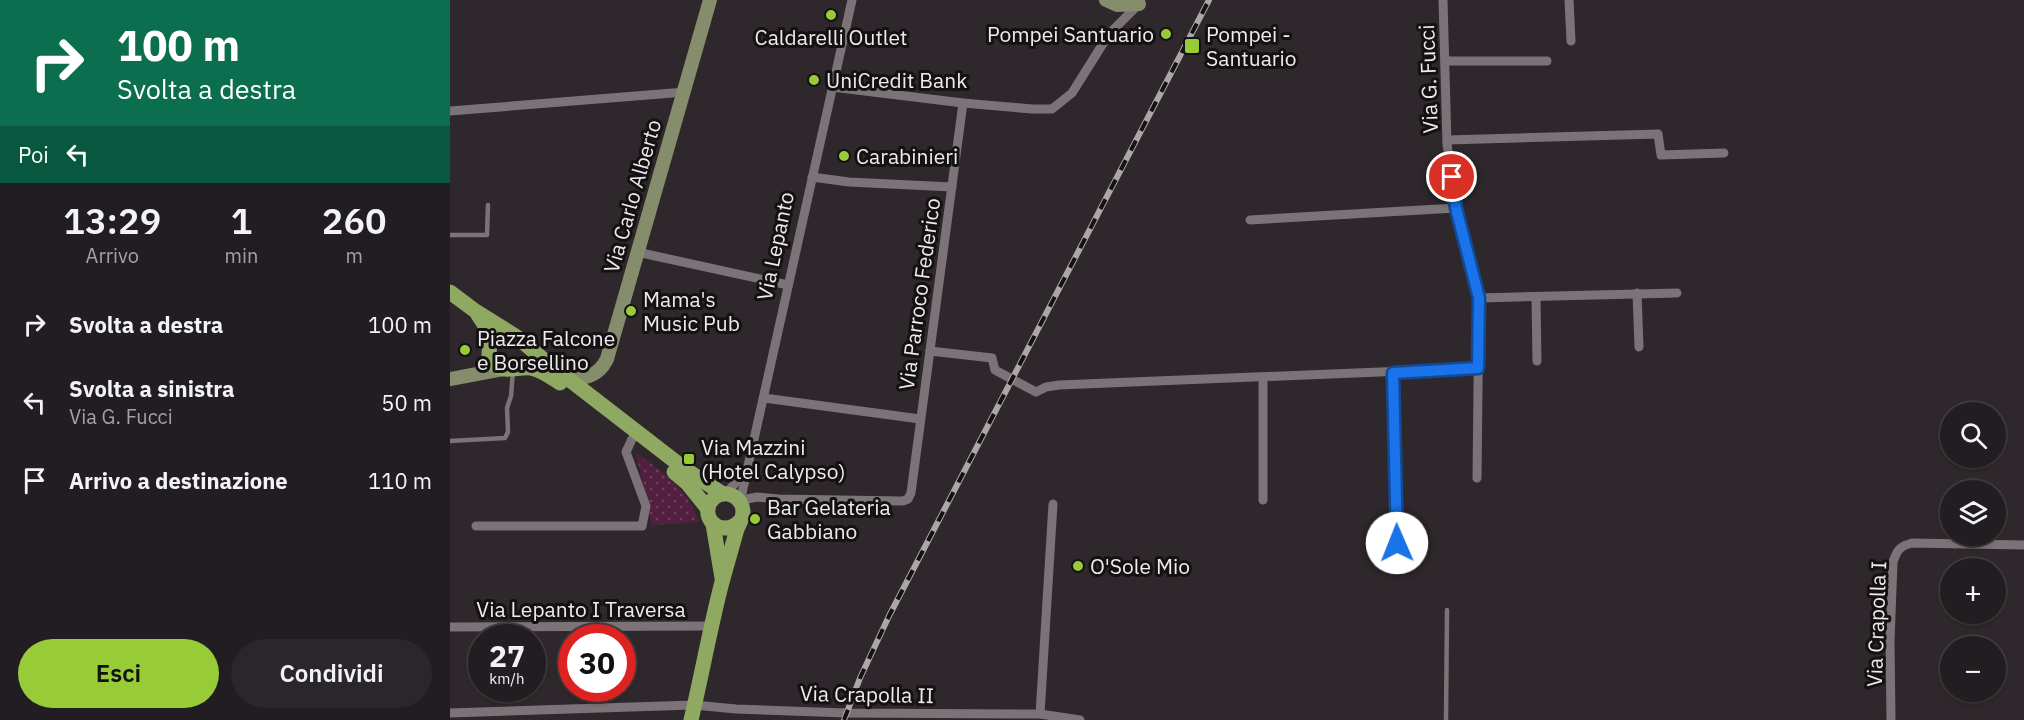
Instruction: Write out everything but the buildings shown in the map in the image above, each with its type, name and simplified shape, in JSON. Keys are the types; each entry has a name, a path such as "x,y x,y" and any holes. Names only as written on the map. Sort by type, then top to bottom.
{"main road":[{"path":"450,292 517,338 695,476 724,494 734,496 741,503 742,516 723,580 693,713"},
{"path":"474,310 483,322 494,364 509,368 530,368 551,377 687,483 708,509 723,580"},
{"path":"490,348 500,335 517,338 524,347 523,359 509,368"},
{"path":"708,509 713,499 724,494"},
{"path":"713,524 724,529 740,522"}],"street":[{"name":"Via Carlo Alberto","path":"569,378 579,379 592,375 603,366 685,92 710,0"},
{"name":"Via Lepanto","path":"741,503 852,0"},
{"path":"1106,0 1117,5 1141,2"},
{"name":"Via G. Fucci","path":"1443,0 1448,140 1456,208 1479,298 1477,478"},
{"path":"1569,0 1571,41"},
{"path":"832,87 963,103 1052,109 1072,93 1109,34 1141,2"},
{"path":"1445,60 1547,61"},
{"path":"450,111 685,92"},
{"name":"Via Parroco Federico","path":"741,503 756,497 903,501 908,499 911,493 963,103"},
{"path":"1448,140 1658,134 1661,155 1725,153"},
{"path":"812,177 849,182 952,187"},
{"path":"1250,220 1456,208"},
{"path":"637,252 788,285"},
{"path":"1637,293 1639,347"},
{"path":"1479,298 1677,293"},
{"path":"1536,298 1537,361"},
{"path":"456,378 478,367 490,348"},
{"path":"930,351 992,358 995,370 1036,392 1046,387 1478,368"},
{"path":"456,378 509,368"},
{"path":"1393,373 1397,543"},
{"path":"1263,378 1263,500"},
{"name":"Via Parroco Federico","path":"764,398 920,419"},
{"path":"476,526 642,526 646,506 626,452 632,439"},
{"path":"724,494 748,470"},
{"path":"1040,714 1053,504"},
{"name":"Via Crapolla I","path":"1891,720 1892,585 1893,562 1897,551 1902,546 1912,543 2024,545"},
{"name":"Via Lepanto I Traversa","path":"450,627 712,626"},
{"name":"Via Crapolla II","path":"450,713 693,713 736,709 846,713 1040,714 1080,720"}],"lane":[{"path":"450,235 487,235 488,205"},
{"path":"450,441 505,438 508,432 507,408 511,396 512,378 509,368"},
{"path":"1446,720 1447,610"}],"shaded area":[{"path":"636,453 674,482 688,499 699,522 652,525"}],"railway":[{"path":"844,720 860,678 889,616 1209,0"}],"place":[{"name":"Caldarelli Outlet","path":"831,15"},
{"name":"Pompei Santuario","path":"1166,34"},
{"name":"Pompei - Santuario","path":"1192,46"},
{"name":"UniCredit Bank","path":"814,80"},
{"name":"Carabinieri","path":"844,156"},
{"name":"Mama's Music Pub","path":"631,311"},
{"name":"Piazza Falcone e Borsellino","path":"465,350"},
{"name":"Via Mazzini (Hotel Calypso)","path":"689,459"},
{"name":"Bar Gelateria Gabbiano","path":"755,519"},
{"name":"O'Sole Mio","path":"1078,566"}],"route":[{"path":"1397,543 1393,373 1478,368 1479,298 1456,208 1452,177"}]}
